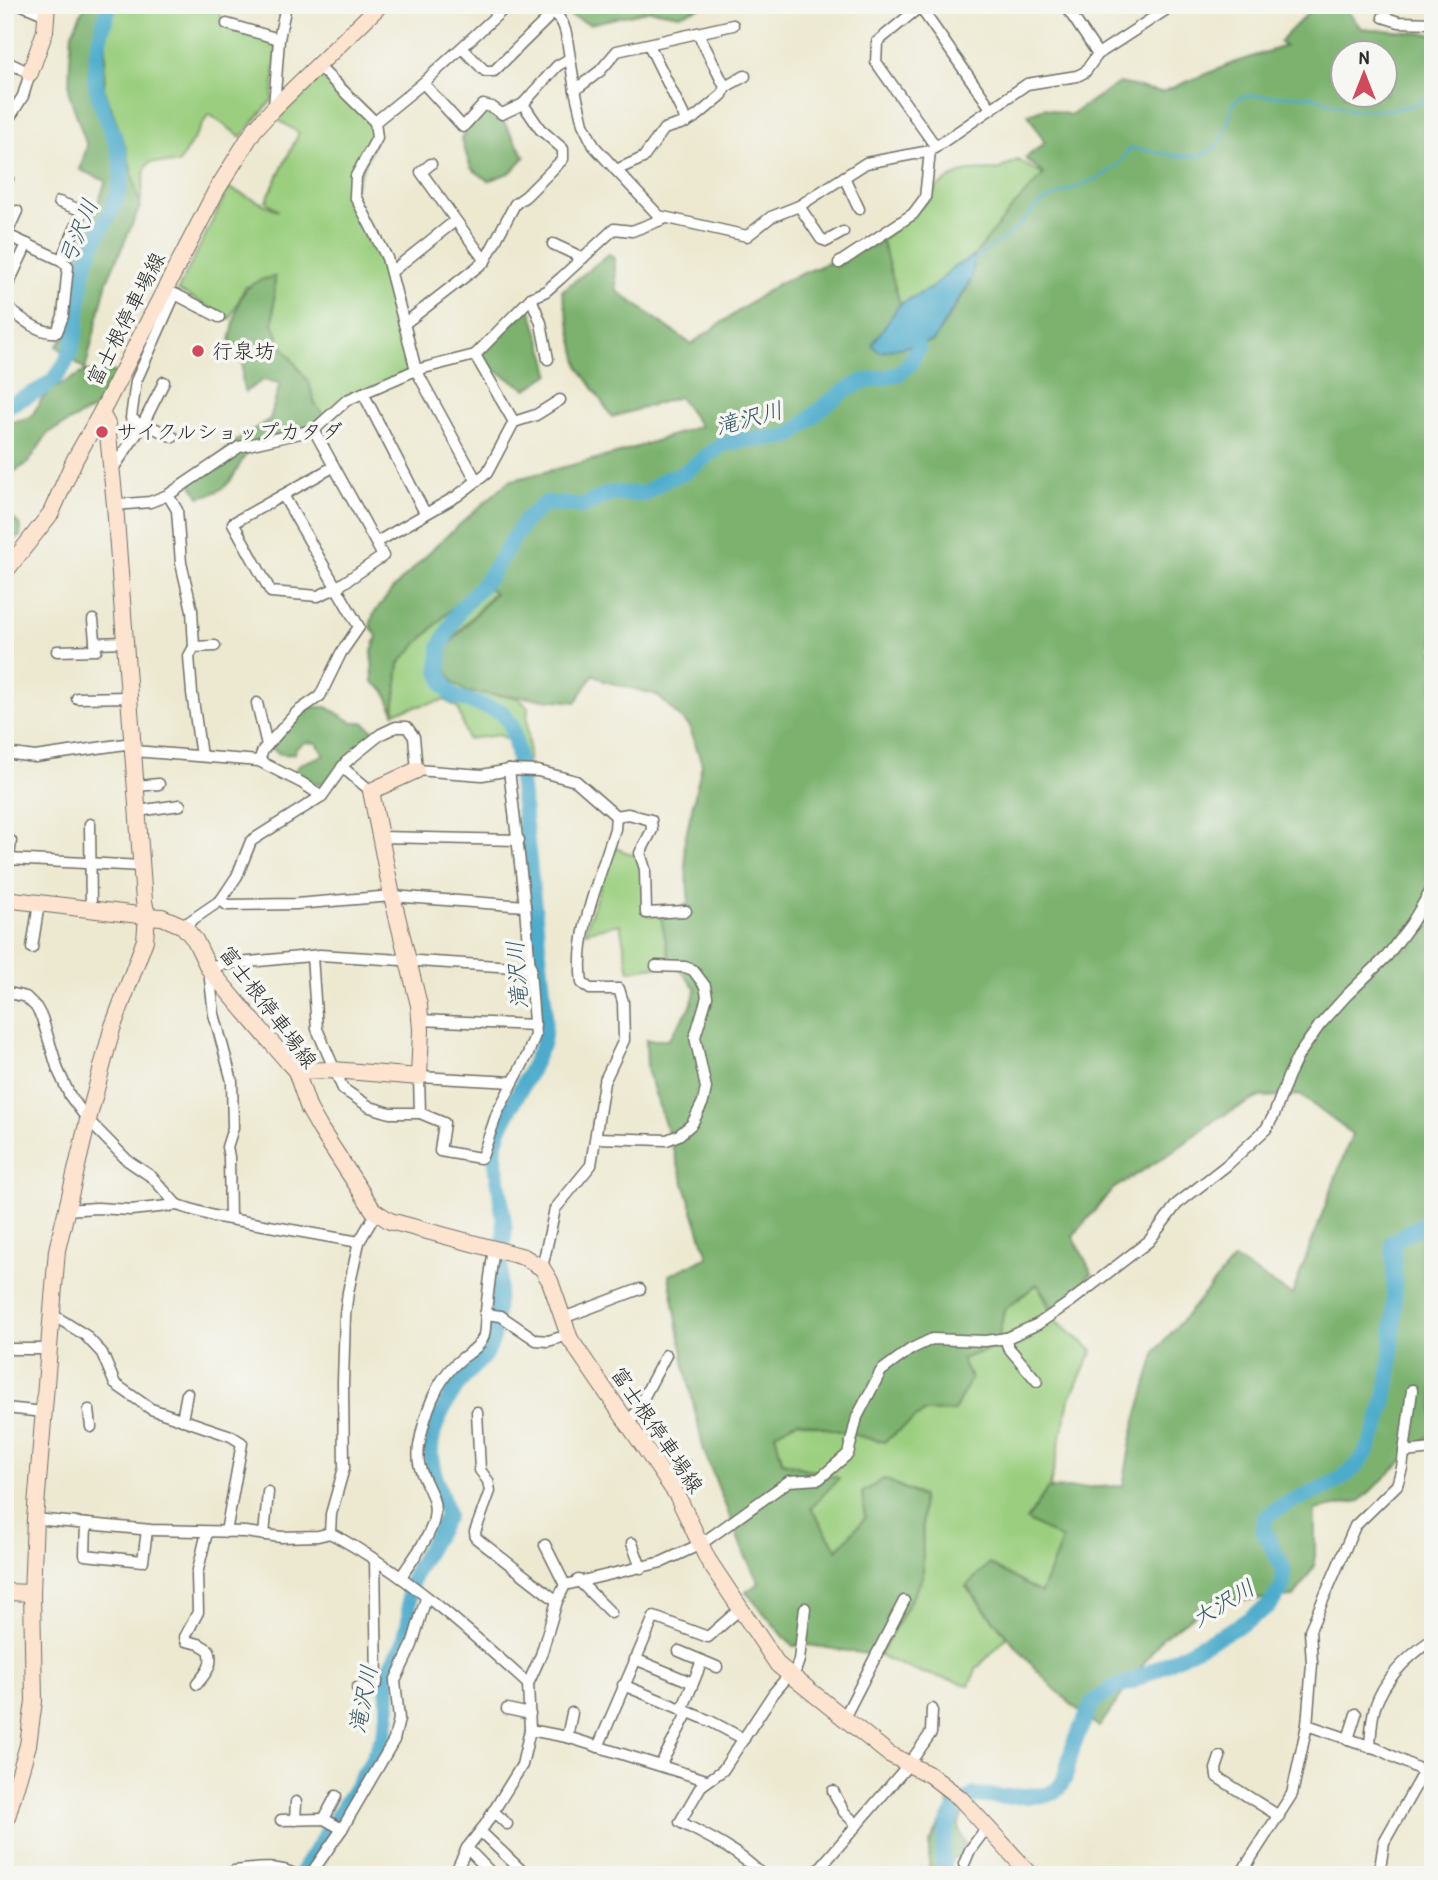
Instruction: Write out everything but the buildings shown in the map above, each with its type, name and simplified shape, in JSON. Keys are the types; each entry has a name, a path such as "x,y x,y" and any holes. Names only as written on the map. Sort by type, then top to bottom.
{"main road":[{"name":"富士根停車場線","path":"5,1824 10,1789 28,1745 34,1701 32,1592 35,1519 57,1250 112,1029 145,940 147,916 112,470 107,424 101,413 235,158 254,130 274,107 380,5"},
{"path":"30,73 45,31 46,10"},
{"path":"5,572 51,513 75,459 101,413"},
{"path":"296,1071 334,1070 419,1077 420,1020 409,961 371,801 371,791 417,770"},
{"path":"5,899 162,916 183,926"},
{"name":"富士根停車場線","path":"183,926 195,940 209,967 296,1071 309,1109 376,1213"},
{"path":"376,1213 390,1221 524,1257 542,1268"},
{"name":"富士根停車場線","path":"542,1268 550,1281 569,1335 686,1511 714,1571 768,1652 791,1676 889,1754 930,1775 960,1798 1031,1875"},
{"path":"5,1592 32,1592"}],"street":[{"path":"22,5 46,10"},
{"path":"274,107 279,39 286,5"},
{"path":"375,121 423,83 508,5"},
{"path":"1065,5 1098,54"},
{"path":"462,48 485,71 494,71 552,7 566,33 583,124 594,146 659,216 747,236 771,217 799,206 866,163 933,149 990,107 1027,84 1077,76 1085,72 1098,54 1158,9 1173,5"},
{"path":"839,263 913,214 925,198 933,149 876,62 877,42 921,6 990,107"},
{"path":"1382,17 1399,22 1433,23"},
{"path":"227,24 279,39"},
{"path":"575,90 600,71 617,51 733,25"},
{"path":"698,33 725,88"},
{"path":"649,45 687,122"},
{"path":"423,83 463,127 483,105 502,114 523,104 557,66 569,59"},
{"path":"5,61 30,73 23,96 5,125"},
{"path":"317,65 375,121 377,138 356,176 355,196 387,258 416,370 476,480"},
{"path":"616,170 643,158 664,129 687,122 722,95 725,88 745,76"},
{"path":"404,324 485,261 515,204 563,159 563,149 540,129 523,104"},
{"path":"431,164 421,172 485,261"},
{"path":"844,177 859,209"},
{"path":"59,202 83,211 61,260"},
{"path":"799,206 821,239 827,241 843,232"},
{"path":"5,306 35,327 50,333 57,332 63,316 68,266 61,260 6,235 17,211"},
{"path":"115,505 150,502 168,495 239,447 314,430 347,400 416,370 475,355 531,299 546,291 614,229 632,231 666,218"},
{"path":"391,272 455,221"},
{"path":"5,290 27,244"},
{"path":"553,244 583,258"},
{"path":"173,437 154,428 142,426 131,418 136,382 175,294 219,317"},
{"path":"531,299 541,323 548,359"},
{"path":"475,355 514,422"},
{"path":"112,470 142,426 164,382"},
{"path":"363,393 425,513"},
{"path":"377,542 457,496 487,473 514,422 536,415 560,400"},
{"path":"314,430 383,556 336,588 318,596 271,592 233,523 332,467"},
{"path":"168,495 177,510 181,563 192,610 194,647 189,656 201,756"},
{"path":"259,761 267,745 297,712 320,696 341,653 359,627 283,495"},
{"path":"57,651 96,650 93,620"},
{"path":"95,643 125,642"},
{"path":"194,647 215,646"},
{"path":"77,698 129,697"},
{"path":"257,703 267,745"},
{"path":"183,926 221,900 237,876 251,841 322,796 342,767 381,734 396,727 407,727 414,737 417,770 452,775 482,775 513,770 538,771 576,781 616,816"},
{"path":"5,753 35,757 133,747 259,761 322,796"},
{"path":"342,767 371,791"},
{"path":"312,956 317,1029 343,1089 370,1107 390,1113 420,1113 444,1123 440,1150 482,1157 497,1113 535,1035 513,770"},
{"path":"136,786 159,784"},
{"path":"138,811 180,805"},
{"path":"616,816 628,814 651,820 652,830 640,853 645,869 646,913 686,911"},
{"path":"542,1268 555,1209 592,1165 604,1082 624,1040 623,1002 619,989 590,989 582,983 580,967 583,931 615,829 616,816"},
{"path":"90,824 90,909"},
{"path":"380,837 519,840"},
{"path":"5,888 10,841"},
{"path":"8,859 142,866"},
{"path":"454,1875 467,1848 522,1765 530,1730 528,1684 541,1656 556,1601 565,1585 662,1562 701,1544 789,1481 819,1479 848,1454 857,1417 881,1371 911,1349 932,1339 985,1341 1005,1338 1038,1324 1149,1241 1177,1204 1266,1129 1298,1056 1337,1006 1387,956 1411,924 1433,887"},
{"path":"221,900 227,905 239,905 392,896 526,906"},
{"path":"32,948 39,903"},
{"path":"230,1219 227,1147 233,1128 232,1081 214,1014 209,967 312,956 531,968"},
{"path":"596,1138 667,1140 680,1135 692,1124 703,1102 706,1088 695,1037 707,997 705,986 693,970 685,967 656,966"},
{"path":"5,992 26,997 36,1007 66,1087 88,1120 127,1160 152,1177 177,1205"},
{"path":"420,1020 535,1025"},
{"path":"420,1113 419,1077 513,1082"},
{"path":"65,1210 131,1210 177,1205 230,1219 359,1242"},
{"path":"330,1533 331,1514 344,1468 345,1315 359,1242 376,1213"},
{"path":"403,1578 431,1531 435,1508 433,1497 418,1465 425,1421 438,1389 448,1373 460,1360 472,1353 483,1338 485,1314 501,1250"},
{"path":"563,1318 640,1289"},
{"path":"53,1314 85,1335 102,1353 115,1384 151,1409 231,1436 242,1443 226,1532"},
{"path":"485,1314 501,1316 536,1340 548,1341 569,1335"},
{"path":"1005,1338 1008,1347 1037,1381"},
{"path":"5,1349 50,1349"},
{"path":"629,1425 666,1355"},
{"path":"1240,1875 1292,1794 1307,1725 1316,1698 1310,1630 1355,1526 1397,1485 1412,1390"},
{"path":"182,1420 187,1393"},
{"path":"5,1408 44,1412"},
{"path":"89,1410 91,1427"},
{"path":"477,1412 480,1470 488,1481 490,1491 475,1532 476,1538 556,1601"},
{"path":"1404,1452 1433,1448"},
{"path":"665,1478 686,1465"},
{"path":"264,1535 268,1492"},
{"path":"35,1519 147,1530 226,1532 281,1537 330,1533 403,1578 458,1621 528,1684"},
{"path":"86,1524 85,1555 143,1561 147,1530"},
{"path":"197,1684 209,1669 211,1656 209,1650 199,1644 186,1642 185,1637 198,1612 197,1574 207,1532"},
{"path":"632,1543 642,1568"},
{"path":"545,1545 565,1585"},
{"path":"357,1688 369,1689 377,1683 375,1559"},
{"path":"578,1580 611,1613"},
{"path":"310,1875 342,1829 394,1740 399,1719 395,1681 412,1645 423,1595"},
{"path":"844,1718 904,1601"},
{"path":"760,1874 735,1851 680,1822 706,1780 723,1770 772,1694 791,1676 799,1660 805,1608"},
{"path":"598,1747 654,1617 708,1637 740,1609"},
{"path":"1370,1747 1375,1707 1392,1675 1410,1655 1433,1639"},
{"path":"679,1651 717,1667"},
{"path":"635,1659 693,1683"},
{"path":"662,1762 685,1711 702,1661"},
{"path":"624,1685 744,1739"},
{"path":"507,1709 530,1714"},
{"path":"814,1875 909,1765 931,1733 932,1709"},
{"path":"567,1737 572,1713"},
{"path":"1348,1739 1356,1714"},
{"path":"1307,1725 1370,1747 1429,1774"},
{"path":"530,1730 567,1737 706,1780"},
{"path":"1379,1875 1384,1842 1429,1774 1433,1747"},
{"path":"1220,1757 1216,1769 1217,1777 1279,1816"},
{"path":"833,1791 844,1812 857,1825"},
{"path":"324,1819 336,1796"},
{"path":"295,1820 296,1802"},
{"path":"493,1811 507,1824"},
{"path":"281,1820 324,1819 342,1829"},
{"path":"964,1864 970,1850 987,1826"},
{"path":"480,1831 522,1871"},
{"path":"467,1848 493,1875"},
{"path":"234,1871 265,1868 292,1872"}],"green space":[{"path":"85,5 116,5 106,39 104,88 126,149 140,207 107,281 85,370 57,346 65,336 71,288 77,268 73,259 87,232 106,181 80,170 87,146 69,93 72,33"},
{"path":"116,5 216,5 224,24 277,40 272,100 241,137 209,114 178,164 150,162 145,169 140,207 126,149 104,88 106,39"},
{"path":"570,5 707,5 679,15 650,10 590,24 568,15 565,10"},
{"path":"1316,5 1343,5 1361,28 1433,34 1433,1432 1360,1501 1315,1510 1315,1565 1294,1597 1214,1601 1162,1638 1099,1727 1045,1679 966,1586 989,1564 1041,1593 1062,1540 1027,1520 1047,1489 1123,1486 1133,1431 1156,1351 1234,1259 1292,1295 1352,1134 1300,1095 1259,1097 1216,1119 1174,1151 1113,1189 1073,1236 1092,1273 1055,1312 1037,1284 1004,1310 997,1347 961,1359 971,1379 954,1411 924,1412 884,1442 798,1421 775,1433 782,1462 839,1478 811,1508 837,1550 865,1518 862,1493 884,1479 922,1497 923,1577 879,1656 808,1645 792,1646 746,1592 759,1583 744,1553 704,1451 669,1275 708,1257 647,1069 646,1040 668,1040 691,1006 696,989 669,956 661,918 689,903 684,844 702,764 689,726 657,695 604,681 594,674 576,702 467,692 453,682 445,667 446,648 495,593 479,580 399,663 394,712 385,691 373,682 372,651 377,636 370,626 374,613 393,589 441,541 509,481 616,454 700,426 679,397 612,417 579,367 562,291 609,254 614,258 617,291 691,344 779,283 882,241 900,304 876,342 879,351 933,341 970,284 974,256 1012,208 1044,174 1025,158 1045,143 1028,114 1045,108 1070,115 1119,83 1162,92 1233,63 1285,46 1279,42"},
{"path":"324,72 375,122 376,137 352,193 384,269 414,369 363,393 326,419 315,404 309,383 281,344 273,324 275,278 245,287 230,319 178,290 229,188 279,211 266,201 299,133 277,119"},
{"path":"481,107 502,119 525,157 511,172 489,181 471,168 461,139"},
{"path":"1018,160 1045,176 1017,204 974,256 952,268 933,287 900,304 879,242 928,201 937,187 951,178 967,171 997,170"},
{"path":"275,277 273,323 281,344 309,383 315,404 326,419 263,442 245,457 226,485 199,497 190,481 240,438 270,419 280,383 263,380 245,392 241,352 230,340 238,307 246,290 252,284"},
{"path":"530,308 550,374 527,389 486,365 480,351"},
{"path":"107,369 126,378 95,408 48,433 28,463 5,479 5,419 9,423 31,417 42,399 54,388 84,372"},
{"path":"5,511 21,526 20,537 5,540"},
{"path":"478,580 494,592 446,646 444,668 455,683 468,692 518,698 528,707 527,764 517,766 507,739 499,735 467,739 458,708 444,700 394,712 399,665 419,639"},
{"path":"308,707 327,707 352,722 363,722 373,730 374,739 322,786 293,773 300,764 324,755 317,743 305,742 296,748 295,753 288,754 279,753 271,747"},
{"path":"613,847 636,856 641,866 647,915 661,916 670,961 668,965 629,971 620,924 585,932"},
{"path":"1038,1284 1054,1320 1093,1350 1069,1400 1049,1491 1030,1522 1063,1539 1041,1593 989,1564 966,1587 1007,1637 977,1668 969,1685 916,1671 879,1656 923,1577 922,1496 884,1479 862,1493 865,1518 837,1550 811,1508 838,1478 783,1462 774,1433 798,1421 884,1442 924,1412 954,1411 971,1378 961,1359 997,1347 1004,1310"},
{"path":"948,1796 967,1803 958,1826 967,1849 967,1858 952,1858 948,1872 950,1875 929,1875 929,1845 949,1807"}],"water":[{"path":"974,256 972,277 933,341 880,352 872,345 900,304 933,287 952,268"}],"waterway":[{"name":"弓沢川","path":"5,407 48,384 67,360 75,332 87,259 114,205 121,183 121,160 98,95 95,74 98,44 110,5"},
{"path":"973,262 1016,229 1039,205 1105,174 1116,167 1131,148 1180,156 1204,154 1214,148 1225,134 1235,101 1244,96 1310,96 1352,110 1395,109 1416,104 1433,93"},
{"name":"滝沢川","path":"300,1875 368,1768 383,1737 388,1716 388,1670 403,1645 409,1621 409,1589 416,1570 447,1516 431,1457 436,1425 451,1394 484,1356 493,1338 505,1230 494,1149 501,1126 529,1073 544,1036 545,1008 517,751 512,727 502,712 453,696 439,671 440,647 458,612 489,577 526,519 546,503 583,506 610,493 644,494 666,479 684,473 722,445 741,440 792,435 846,390 862,382 896,375 908,366 918,348"},
{"name":"大沢川","path":"945,1875 944,1841 952,1816 960,1805 974,1795 1047,1795 1058,1789 1064,1780 1074,1743 1092,1703 1112,1689 1133,1681 1240,1625 1270,1605 1283,1586 1283,1568 1263,1529 1265,1518 1286,1504 1343,1477 1353,1469 1367,1449 1378,1424 1391,1361 1393,1241 1433,1219"}],"place":[{"name":"行泉坊","path":"198,351"},
{"name":"サイクルショップカタダ","path":"102,432"}]}
